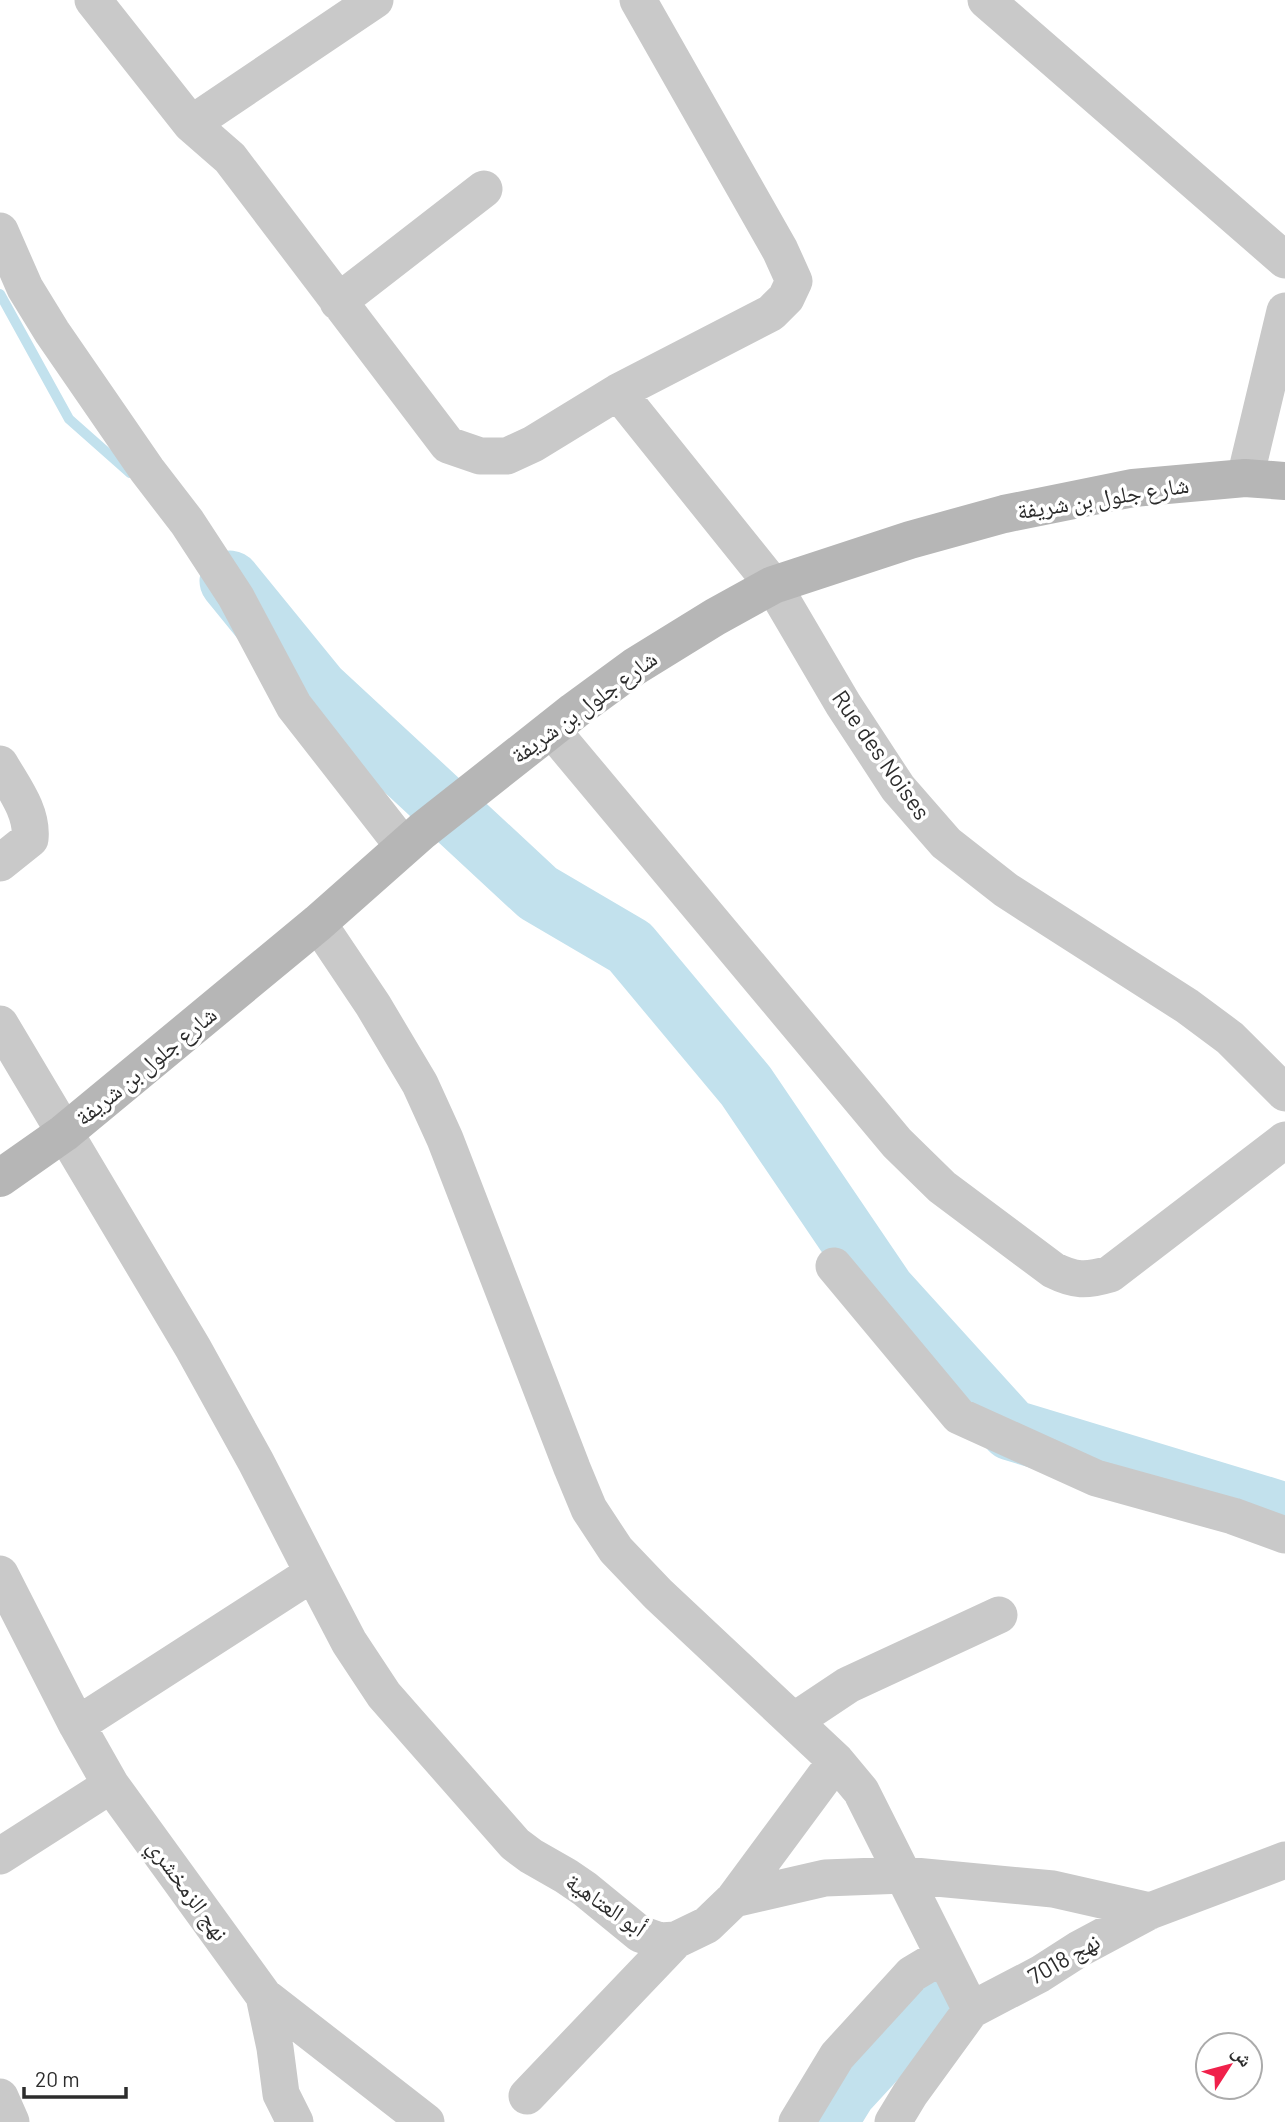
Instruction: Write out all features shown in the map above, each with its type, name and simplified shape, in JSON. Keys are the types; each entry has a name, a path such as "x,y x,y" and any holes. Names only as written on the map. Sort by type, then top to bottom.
{"main road":[{"name":"شارع جلول بن شريفة","path":"0,1178 64,1133 318,923 413,839 551,729 634,667 773,585 910,540 1004,514 1133,488 1245,478 1285,481"}],"street":[{"path":"93,0 191,124 230,158 448,445 480,456 507,456 533,444 618,391 771,313 786,298 794,281 780,250 638,0"},
{"path":"191,124 375,0"},
{"path":"986,0 1285,260"},
{"path":"338,302 484,190"},
{"path":"0,231 25,288 236,597 294,706 413,839"},
{"path":"1245,478 1285,311"},
{"name":"Rue des Noises","path":"618,391 773,585 843,704 891,778 946,843 1006,890 1187,1006 1230,1038 1285,1093"},
{"path":"551,729 897,1143 942,1187 1053,1270 1081,1280 1110,1274 1285,1140"},
{"path":"0,764 32,825 30,839 0,863"},
{"path":"318,923 380,1016 420,1084 445,1139 589,1509 616,1550 658,1594 836,1761 861,1791 971,2010"},
{"name":"أبو العتاهية","path":"0,1024 193,1348 256,1462 349,1642 384,1695 515,1844 576,1882 640,1934 660,1941 677,1940 706,1925 734,1899 825,1878 904,1875 1053,1889 1150,1911"},
{"path":"834,1266 959,1416 1096,1478 1233,1516 1285,1535"},
{"path":"4,1592 77,1725 313,1573"},
{"path":"794,1721 848,1685 999,1615"},
{"name":"نهج الزمخشري","path":"77,1725 111,1786 264,1996"},
{"path":"734,1899 836,1761"},
{"path":"0,1856 111,1786"},
{"name":"نهج 7018","path":"893,2122 971,2010 1150,1911 1285,1860"},
{"path":"527,2096 677,1940"},
{"path":"797,2122 837,2056 912,1974 942,1956"},
{"path":"264,1996 281,2094 295,2122"},
{"path":"264,1996 426,2122"},
{"path":"0,2097 11,2122"}],"waterway":[{"path":"0,294 69,419 130,473"},
{"path":"230,581 318,689 538,893 630,947 746,1086 885,1291 1011,1430 1285,1513"},
{"path":"827,2122 846,2091 928,2002"}]}
